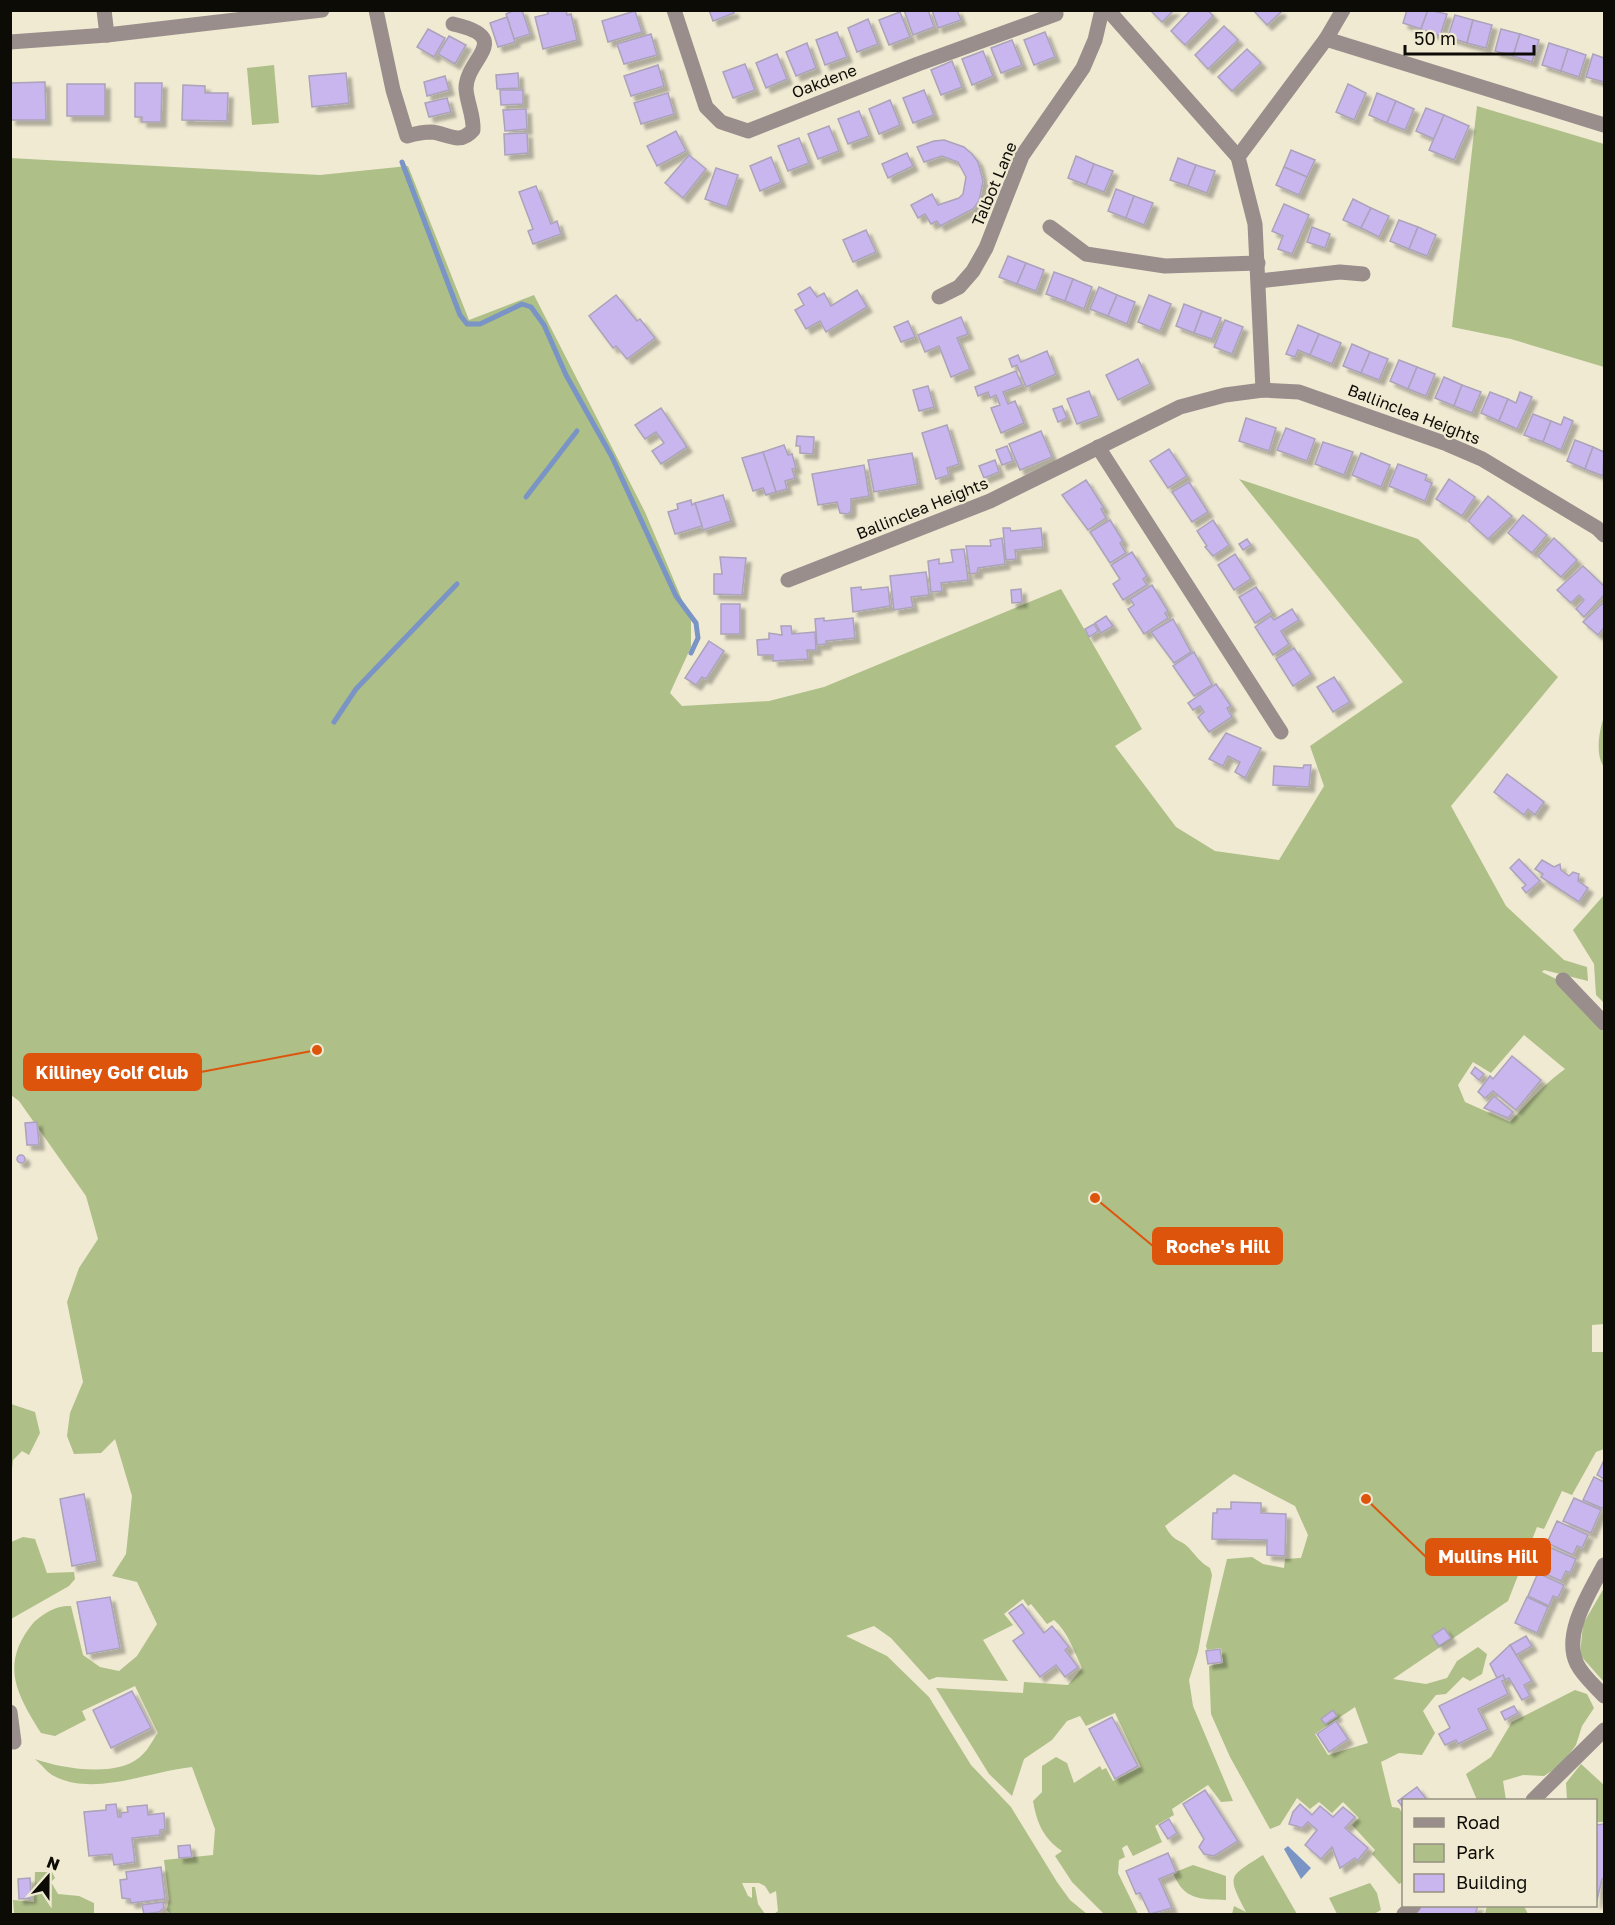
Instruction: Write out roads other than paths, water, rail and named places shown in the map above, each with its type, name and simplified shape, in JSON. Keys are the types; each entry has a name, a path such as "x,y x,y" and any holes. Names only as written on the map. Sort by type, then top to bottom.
{"street":[{"path":"104,10 107,34"},
{"path":"10,42 107,34 322,10"},
{"path":"376,10 393,90 407,136 433,132 450,138 461,138 473,130 466,88 469,74 482,55 484,47 482,38 477,32 453,24"},
{"name":"Oakdene","path":"674,10 706,107 721,122 748,131 918,64 1056,14"},
{"name":"Talbot Lane","path":"939,297 959,287 974,271 986,248 1022,156 1083,68 1095,40 1102,10"},
{"path":"1108,10 1238,157 1255,224 1263,390"},
{"path":"1238,157 1326,39 1343,10"},
{"path":"1326,39 1605,125"},
{"path":"1050,227 1086,254 1165,266 1258,263"},
{"path":"1259,281 1340,272 1364,274"},
{"name":"Ballinclea Heights","path":"788,580 990,501 1180,406 1225,395 1263,390 1299,392 1447,444 1482,459 1605,535"},
{"path":"1098,447 1281,732"},
{"path":"1563,980 1605,1023"},
{"path":"1605,1565 1574,1630 1572,1647 1581,1671 1605,1696"},
{"path":"10,1712 14,1742"},
{"path":"1534,1799 1605,1730"}],"water":[{"path":"1288,1846 1311,1868 1301,1879 1284,1849"}],"waterway":[{"path":"402,162 460,315 467,324 480,324 522,304 531,307 544,325 566,375 612,457 676,596 696,623 698,638 691,653"},
{"path":"526,497 577,431"},
{"path":"334,722 356,689 457,584"}],"place":[{"name":"Killiney Golf Club","path":"317,1050"},
{"name":"Roche's Hill","path":"1095,1198"},
{"name":"Mullins Hill","path":"1366,1499"}]}
